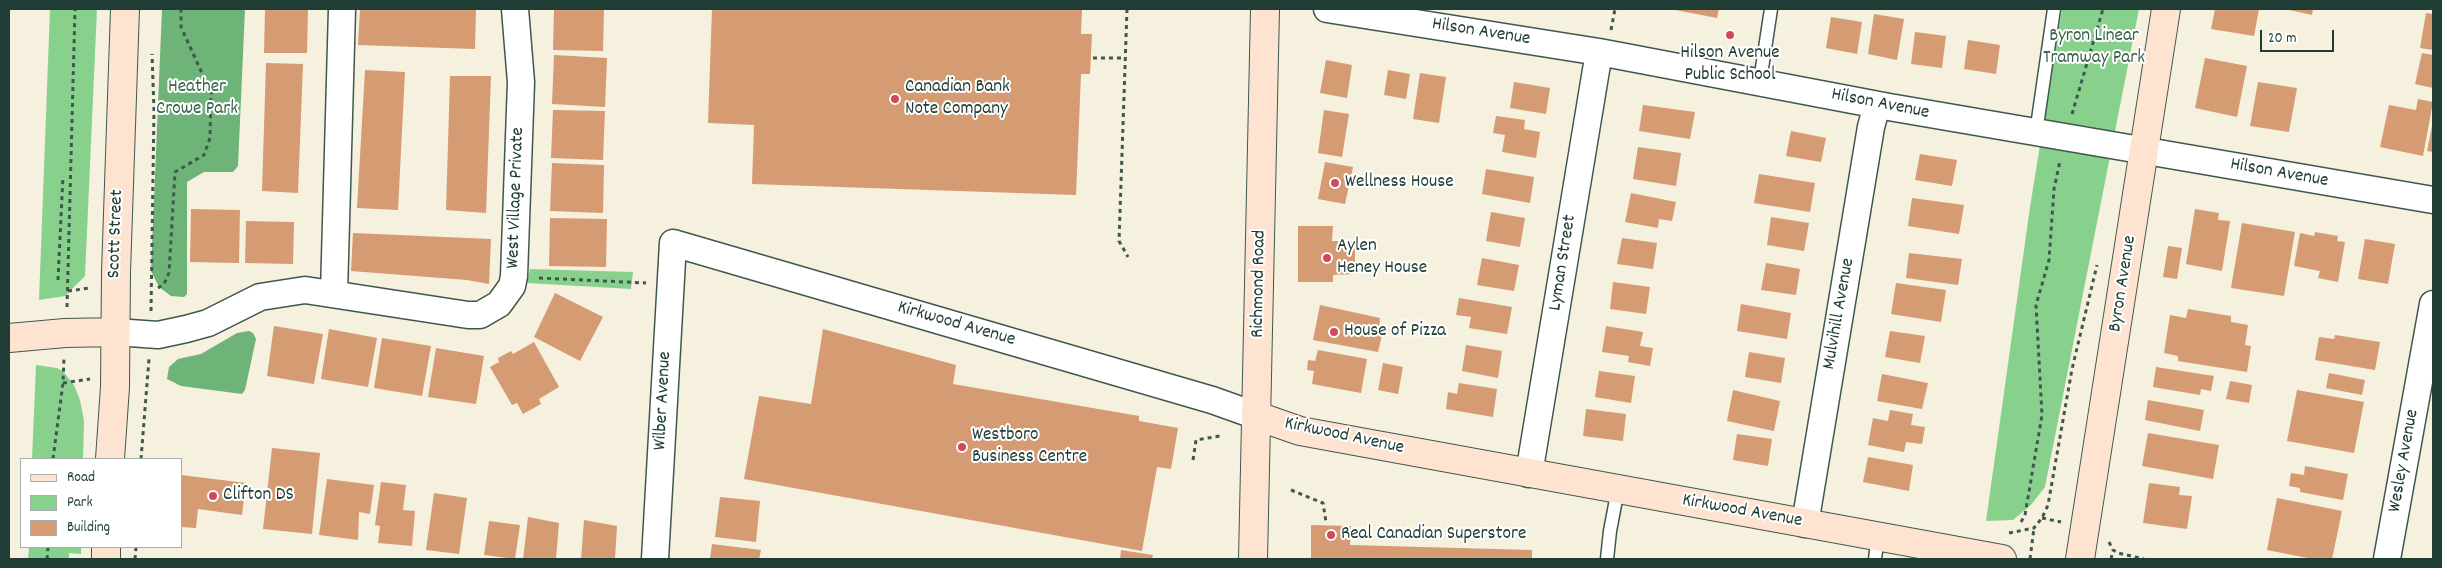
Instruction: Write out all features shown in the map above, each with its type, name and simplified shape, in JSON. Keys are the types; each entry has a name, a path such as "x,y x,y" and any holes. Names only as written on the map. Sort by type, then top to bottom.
{"main road":[{"name":"Scott Street","path":"110,458 115,387 125,9"},
{"name":"Richmond Road","path":"1253,559 1265,9"},
{"name":"Byron Avenue","path":"2080,559 2166,9"},
{"path":"9,338 65,333 115,332"},
{"name":"Kirkwood Avenue","path":"1257,416 1300,431 1805,524 1876,548 2002,559"}],"street":[{"path":"334,293 342,9"},
{"name":"West Village Private","path":"115,332 158,335 208,322 267,295 305,290 468,315 480,315 490,311 506,296 514,276 521,82 515,9"},
{"name":"Hilson Avenue","path":"1327,9 1599,52 1760,81 1877,105 2143,152 2433,200"},
{"name":"Lyman Street","path":"1530,474 1599,52"},
{"name":"Mulvihill Avenue","path":"1805,524 1877,105"},
{"name":"Kirkwood Avenue","path":"673,243 1184,392 1257,416"},
{"name":"Wilber Avenue","path":"655,559 673,243"},
{"name":"Wesley Avenue","path":"2387,559 2433,304"}],"lane":[{"path":"1760,81 1771,9"},
{"path":"2036,133 2054,9"},
{"path":"1607,559 1618,489"}],"path":[{"path":"67,306 75,9"},
{"path":"158,288 164,284 168,273 174,172 204,154 210,138 211,93 181,28 181,9"},
{"path":"1127,9 1119,241 1128,257"},
{"path":"2021,522 2025,515 2042,415 2036,305 2049,260 2054,189 2065,137 2103,9"},
{"path":"150,294 154,110 152,52"},
{"path":"1093,58 1126,58"},
{"path":"58,280 64,176"},
{"path":"2030,559 2034,528 2048,505 2072,369 2098,263"},
{"path":"514,276 670,284"},
{"path":"68,291 85,289"},
{"path":"141,458 149,359"},
{"path":"53,458 64,373"},
{"path":"1193,460 1196,440 1220,436"},
{"path":"1292,490 1324,502 1326,522"},
{"path":"2111,559 2113,550 2122,555 2144,559"}],"green space":[{"path":"50,9 97,9 85,276 65,296 39,300"},
{"name":"Heather Crowe Park","path":"162,9 245,9 238,166 233,172 204,172 187,182 187,294 184,297 171,296 159,287 151,271"},
{"name":"Byron Linear Tramway Park","path":"2062,9 2139,9 2045,487 2031,505 2013,520 1986,521 2030,207"},
{"path":"530,269 633,272 631,289 527,283"},
{"path":"249,331 253,333 256,339 245,390 242,394 181,386 167,379 169,367 178,359 201,354 237,333"},
{"path":"36,365 57,368 63,371 74,385 80,400 84,421 83,458 32,458"},
{"path":"29,548 81,548 81,554 69,553 69,559 28,559"}],"building":[{"path":"265,9 308,9 307,53 264,53"},
{"path":"360,9 476,9 475,49 358,45"},
{"path":"554,9 604,9 603,51 553,50"},
{"name":"Canadian Bank Note Company","path":"712,9 1082,9 1081,34 1092,34 1090,74 1081,74 1076,195 752,184 754,125 708,123"},
{"path":"1670,9 1719,9 1717,18"},
{"path":"2215,9 2259,9 2254,36 2211,29"},
{"path":"2285,9 2313,9 2312,15"},
{"path":"2426,13 2433,14 2433,50 2420,48"},
{"path":"1874,14 1904,19 1897,60 1868,54"},
{"path":"1831,17 1862,22 1857,54 1826,48"},
{"path":"1915,32 1946,36 1942,68 1911,64"},
{"path":"1968,40 2000,45 1996,74 1964,69"},
{"path":"2422,53 2433,55 2433,88 2415,84"},
{"path":"554,55 607,58 605,107 552,104"},
{"path":"2205,58 2247,66 2237,117 2195,108"},
{"path":"1326,60 1352,65 1347,98 1320,93"},
{"path":"266,63 303,64 298,193 262,191"},
{"path":"365,70 405,72 398,210 357,208"},
{"path":"1388,70 1410,74 1406,99 1384,95"},
{"path":"1420,73 1446,77 1439,123 1413,119"},
{"path":"450,76 491,76 486,213 446,210"},
{"path":"1514,82 1550,88 1546,114 1510,108"},
{"path":"2258,82 2297,88 2289,132 2250,126"},
{"path":"2418,99 2433,102 2423,156 2380,147 2389,105 2416,110"},
{"path":"1643,105 1695,112 1690,139 1639,131"},
{"path":"553,110 605,111 603,160 551,158"},
{"path":"1324,110 1349,114 1342,157 1318,153"},
{"path":"1496,116 1525,120 1524,129 1540,132 1536,158 1502,152 1505,135 1493,133"},
{"path":"2433,126 2433,152 2427,151"},
{"path":"1791,131 1826,138 1821,162 1786,156"},
{"path":"1638,147 1681,153 1676,186 1633,179"},
{"path":"1920,154 1957,160 1952,186 1915,180"},
{"name":"Wellness House","path":"1325,162 1353,167 1345,204 1318,199"},
{"path":"552,163 604,165 603,213 550,211"},
{"path":"1486,169 1534,177 1530,203 1482,194"},
{"path":"1759,174 1815,183 1810,212 1754,203"},
{"path":"1631,193 1676,202 1672,221 1659,219 1658,228 1625,222"},
{"path":"1912,198 1964,205 1959,234 1908,226"},
{"path":"191,209 240,210 239,263 190,262"},
{"path":"2195,209 2219,213 2218,220 2230,221 2222,271 2186,264"},
{"path":"1491,212 1525,218 1520,247 1486,241"},
{"path":"1771,217 1809,223 1804,251 1767,245"},
{"path":"550,218 607,219 606,267 549,266"},
{"path":"246,221 294,222 293,264 245,263"},
{"path":"2242,223 2295,232 2284,296 2231,288"},
{"name":"Aylen Heney House","path":"1298,226 1333,226 1332,241 1355,241 1355,274 1333,275 1333,282 1298,282"},
{"path":"2315,232 2338,236 2337,241 2345,242 2338,282 2318,278 2320,271 2294,266 2300,233 2314,236"},
{"path":"353,233 491,239 489,284 467,280 351,271"},
{"path":"1622,238 1657,243 1653,269 1617,264"},
{"path":"2365,239 2395,244 2388,284 2358,279"},
{"path":"2168,246 2182,248 2177,279 2163,277"},
{"path":"1909,253 1962,259 1958,285 1906,278"},
{"path":"1482,258 1519,265 1514,291 1477,285"},
{"path":"1766,263 1800,269 1796,295 1761,290"},
{"path":"1613,282 1650,287 1646,314 1610,309"},
{"path":"1896,283 1946,290 1941,322 1891,314"},
{"path":"555,293 603,317 580,361 534,337"},
{"path":"1459,298 1512,307 1507,334 1469,328 1471,317 1456,315"},
{"path":"1741,304 1791,313 1787,339 1737,331"},
{"path":"1320,305 1380,318 1379,331 1383,331 1378,352 1313,340"},
{"path":"2188,309 2231,316 2231,322 2248,325 2245,345 2251,346 2247,372 2178,361 2178,356 2164,353 2170,315 2186,318"},
{"path":"274,326 323,334 314,384 267,376"},
{"path":"1606,326 1643,332 1640,346 1653,348 1650,366 1628,362 1629,356 1602,352"},
{"path":"329,329 377,338 368,387 321,379"},
{"name":"Westboro Business Centre","path":"823,329 956,365 953,384 1139,416 1139,421 1178,428 1171,469 1157,467 1142,551 744,479 759,396 811,404"},
{"path":"1890,331 1925,336 1920,363 1885,357"},
{"path":"2335,335 2380,342 2375,370 2315,360 2319,337 2334,339"},
{"path":"382,338 431,346 422,396 374,388"},
{"path":"534,342 559,387 539,399 541,404 523,414 517,403 512,405 490,367 499,362 498,358 511,351 513,354"},
{"path":"1466,345 1502,351 1498,378 1462,371"},
{"path":"436,348 484,356 476,404 428,397"},
{"path":"1318,350 1367,359 1361,393 1312,384 1314,371 1307,370 1308,360 1315,361"},
{"path":"1749,352 1785,358 1781,383 1745,377"},
{"path":"1383,363 1403,367 1398,394 1378,390"},
{"path":"2156,367 2214,376 2211,391 2201,389 2200,395 2153,387"},
{"path":"1599,371 1635,376 1631,403 1595,397"},
{"path":"2329,373 2365,380 2362,395 2326,388"},
{"path":"1882,374 1928,383 1922,409 1877,401"},
{"path":"2230,381 2252,385 2249,403 2226,399"},
{"path":"1459,383 1497,389 1493,417 1446,409 1448,392 1457,394"},
{"path":"1733,390 1780,401 1774,431 1727,421"},
{"path":"2297,390 2364,402 2354,453 2287,441"},
{"path":"2148,400 2204,410 2200,431 2145,420"},
{"path":"1586,409 1626,414 1623,441 1583,436"},
{"path":"1890,410 1913,414 1911,425 1925,427 1922,444 1906,442 1904,452 1868,445 1873,418 1888,421"},
{"path":"2148,433 2219,445 2213,479 2142,466"},
{"path":"1737,434 1772,439 1768,466 1733,460"},
{"path":"272,448 320,453 312,534 263,529"},
{"path":"1868,457 1913,465 1909,491 1863,482"},
{"path":"2305,466 2348,474 2343,500 2300,492 2300,488 2289,486 2291,473 2304,475"},
{"name":"Clifton DS","path":"182,475 246,483 242,515 198,509 196,528 182,527"},
{"path":"327,479 374,485 370,514 359,512 358,540 319,535"},
{"path":"381,482 406,485 403,510 415,511 412,546 378,543 380,526 375,525"},
{"path":"2149,483 2180,487 2179,495 2192,496 2187,529 2143,523"},
{"path":"434,493 467,498 459,554 426,550"},
{"path":"720,497 760,501 756,542 715,537"},
{"path":"2277,498 2342,511 2332,559 2313,559 2267,550"},
{"path":"528,517 559,523 556,559 523,559"},
{"path":"584,520 617,526 615,559 581,559"},
{"path":"489,521 520,525 515,559 484,555"},
{"name":"Real Canadian Superstore","path":"1311,525 1351,526 1350,545 1532,550 1532,559 1311,559"},
{"path":"712,544 761,550 759,559 710,559"},
{"path":"1121,550 1153,555 1152,559 1120,559"}],"place":[{"name":"Hilson Avenue Public School","path":"1730,35"},
{"name":"Canadian Bank Note Company","path":"895,99"},
{"name":"Wellness House","path":"1335,183"},
{"name":"Aylen Heney House","path":"1327,258"},
{"name":"House of Pizza","path":"1334,332"},
{"name":"Westboro Business Centre","path":"962,447"},
{"name":"Clifton DS","path":"213,496"},
{"name":"Real Canadian Superstore","path":"1331,535"}]}
